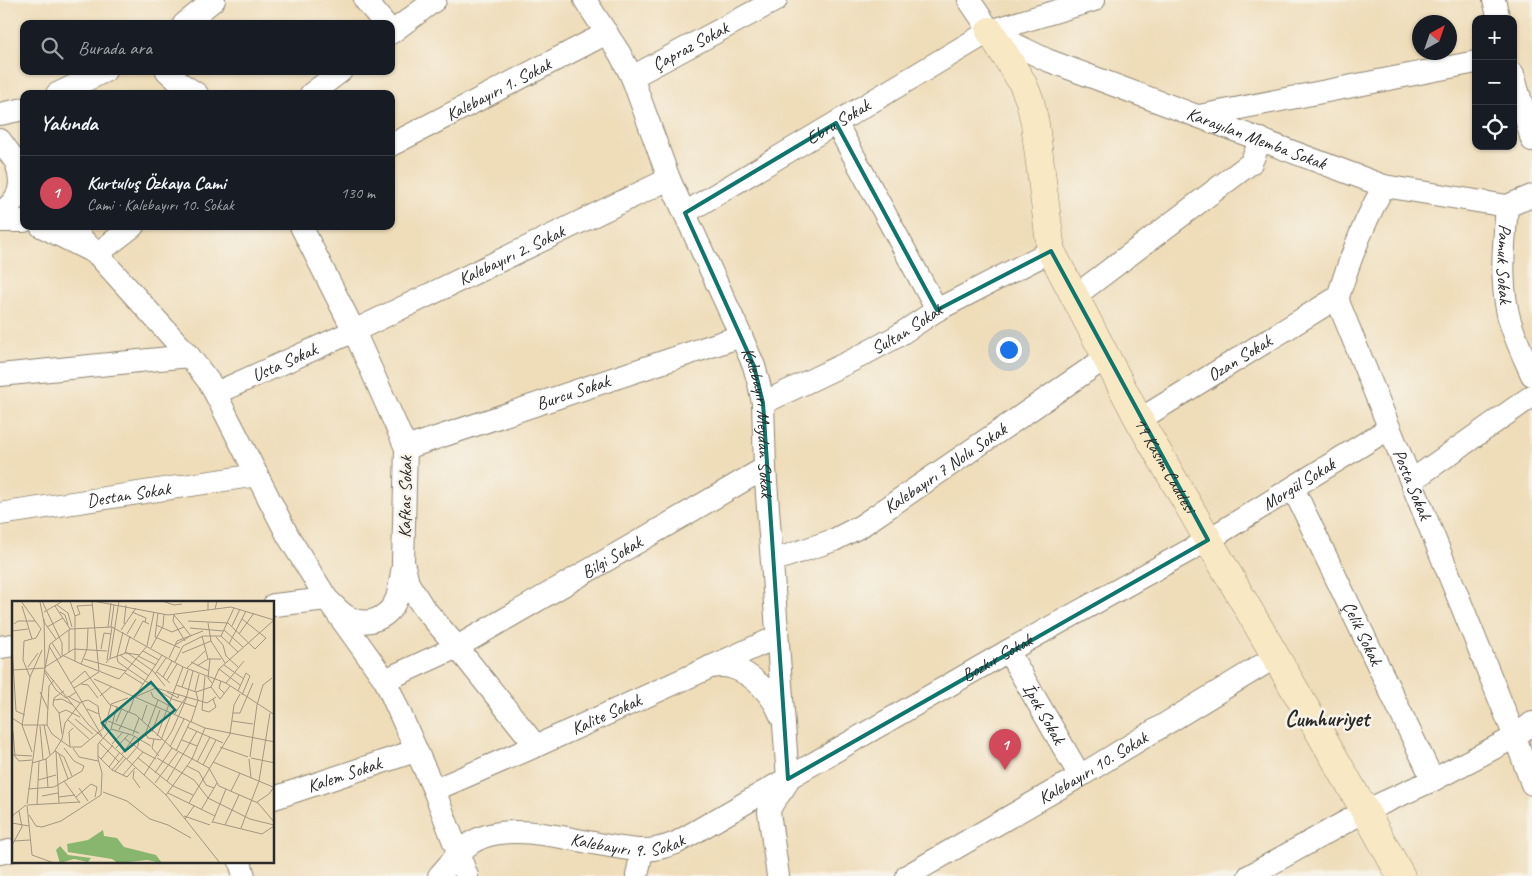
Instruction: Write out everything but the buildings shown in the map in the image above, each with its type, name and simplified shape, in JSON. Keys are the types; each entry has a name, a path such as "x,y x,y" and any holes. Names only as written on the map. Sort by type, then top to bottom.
{"street":[{"path":"189,20 214,0"},
{"path":"365,0 382,20"},
{"path":"395,27 435,0"},
{"name":"Kalebayırı Meydan Sokak","path":"585,0 607,33 632,77 669,179 754,366 763,403 764,468 788,779"},
{"name":"Çapraz Sokak","path":"632,77 776,0"},
{"path":"969,0 990,31"},
{"name":"Ebru Sokak","path":"685,213 990,31 1094,0"},
{"path":"1495,0 1498,15"},
{"name":"Karayılan Memba Sokak","path":"990,31 1060,65 1384,186 1507,206"},
{"name":"19 Kasım Caddesi","path":"990,31 1022,82 1030,101 1035,124 1051,251 1139,420 1277,656 1401,876"},
{"name":"Kalebayırı 1. Sokak","path":"395,143 607,33"},
{"path":"1198,116 1472,63"},
{"path":"1030,101 1034,82 1039,74 1051,65 1060,65"},
{"path":"65,90 97,75"},
{"path":"171,75 191,90"},
{"path":"316,90 336,75"},
{"path":"1517,85 1528,114 1532,140"},
{"path":"0,114 20,110"},
{"path":"836,123 937,310"},
{"path":"1075,296 1251,163 1261,139"},
{"path":"0,140 20,168"},
{"name":"Kalebayırı 2. Sokak","path":"354,331 669,179"},
{"path":"1338,297 1358,238 1384,186"},
{"path":"0,213 12,202 20,187"},
{"path":"1507,206 1532,196"},
{"name":"Pamuk Sokak","path":"1507,206 1502,262 1504,289 1508,316 1532,375"},
{"path":"0,221 20,221"},
{"path":"49,230 97,254"},
{"path":"73,230 189,356 216,393 288,536 328,599 385,680 434,790 467,876"},
{"path":"97,254 128,230"},
{"name":"Kafkas Sokak","path":"303,230 354,331 406,448 403,562 408,583 423,607 536,746"},
{"name":"Sultan Sokak","path":"763,403 853,360 896,337 937,310 1051,251"},
{"name":"Ozan Sokak","path":"1139,420 1338,297"},
{"name":"Posta Sokak","path":"1338,297 1338,304 1515,737 1532,784"},
{"name":"Usta Sokak","path":"216,393 354,331"},
{"name":"Burcu Sokak","path":"406,448 741,336"},
{"path":"0,375 189,356"},
{"name":"Kalebayırı 7 Nolu Sokak","path":"772,561 834,540 862,526 1107,357"},
{"path":"1410,481 1532,396"},
{"name":"Morgül Sokak","path":"1208,540 1388,429"},
{"name":"Bilgi Sokak","path":"385,680 457,647 764,468"},
{"name":"Destan Sokak","path":"0,514 257,476"},
{"name":"Çelik Sokak","path":"1293,488 1433,780"},
{"name":"Bozkır Sokak","path":"788,779 1008,651 1208,540"},
{"path":"275,605 328,599 350,618 360,621 376,620 388,612 396,599 403,562"},
{"path":"358,642 360,628 398,611 421,614 435,624 457,647"},
{"name":"Kalite Sokak","path":"434,790 777,637"},
{"name":"İpek Sokak","path":"1008,651 1080,776"},
{"name":"Kalebayırı 10. Sokak","path":"907,876 1080,776 1277,656"},
{"path":"709,667 730,667 748,676 774,702 784,722"},
{"path":"1249,876 1366,811 1433,780 1515,737 1532,723"},
{"name":"Kalem Sokak","path":"275,798 415,751"},
{"path":"778,876 770,812 772,802 785,787 788,779"},
{"name":"Kalebayırı 9. Sokak","path":"439,876 459,854 480,838 517,831 535,832 614,847 642,850 656,849 676,843 788,779"},
{"path":"637,876 642,850"}],"highlighted area":[{"path":"836,123 937,310 1051,251 1208,540 788,779 763,403 754,366 685,213"}],"place":[{"name":"Kurtuluş Özkaya Cami","path":"1005,770"}],"district":[{"name":"Cumhuriyet","path":"1327,718"}]}
